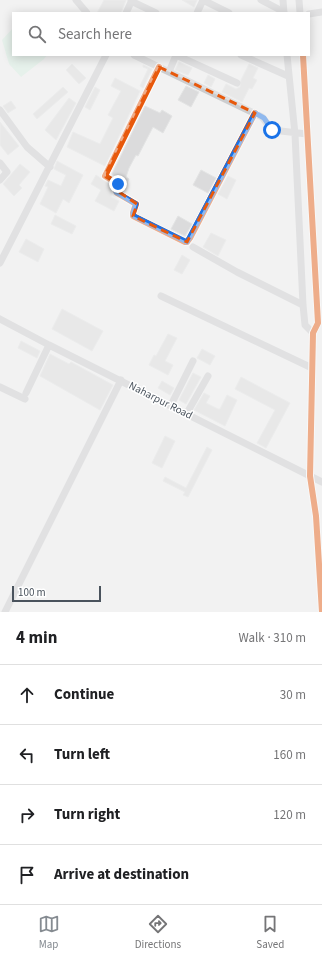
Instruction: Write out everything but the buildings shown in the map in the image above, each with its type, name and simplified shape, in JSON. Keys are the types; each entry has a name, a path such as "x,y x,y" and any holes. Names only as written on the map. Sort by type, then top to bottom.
{"street":[{"path":"76,0 86,12"},
{"path":"197,12 203,0 227,12"},
{"path":"261,0 282,12 283,0"},
{"path":"300,0 300,12"},
{"path":"126,12 132,1 154,12"},
{"path":"310,14 322,12"},
{"path":"0,263 106,56"},
{"path":"136,56 255,113 264,118 272,130 295,134 307,134"},
{"path":"169,72 176,56"},
{"path":"178,56 236,83"},
{"path":"243,56 288,76"},
{"path":"287,56 295,134 303,305 305,325 313,333"},
{"path":"303,56 318,323 313,333 310,476 316,516 322,612"},
{"path":"159,67 105,176 118,184 116,190 117,193 136,204 133,213 134,216 185,242 190,238 255,113"},
{"path":"0,110 27,147 50,167"},
{"path":"0,163 8,172 0,180"},
{"path":"194,247 237,272 303,305"},
{"path":"162,296 312,368"},
{"name":"Naharpur Road","path":"0,318 49,345 320,481"},
{"path":"0,387 25,396 49,345"},
{"path":"171,405 193,361"},
{"path":"187,413 208,376"},
{"path":"5,612 121,380"},
{"path":"320,481 322,473"}],"highlighted area":[{"path":"159,67 255,113 187,242 133,216 137,204 116,190 119,184 106,177 106,173"}],"green space":[{"path":"12,29 12,56 46,56 21,77 9,64 2,40"}],"cycle path":[{"path":"303,56 318,323 313,333 310,476 316,516 322,612"},
{"path":"159,67 105,176 118,184 116,190 117,193 136,204 133,216 185,242 187,242 190,238 255,113"}],"route":[{"path":"118,184 116,192 136,204 133,213 134,216 187,242 255,113 264,118 269,128 272,130"}]}
